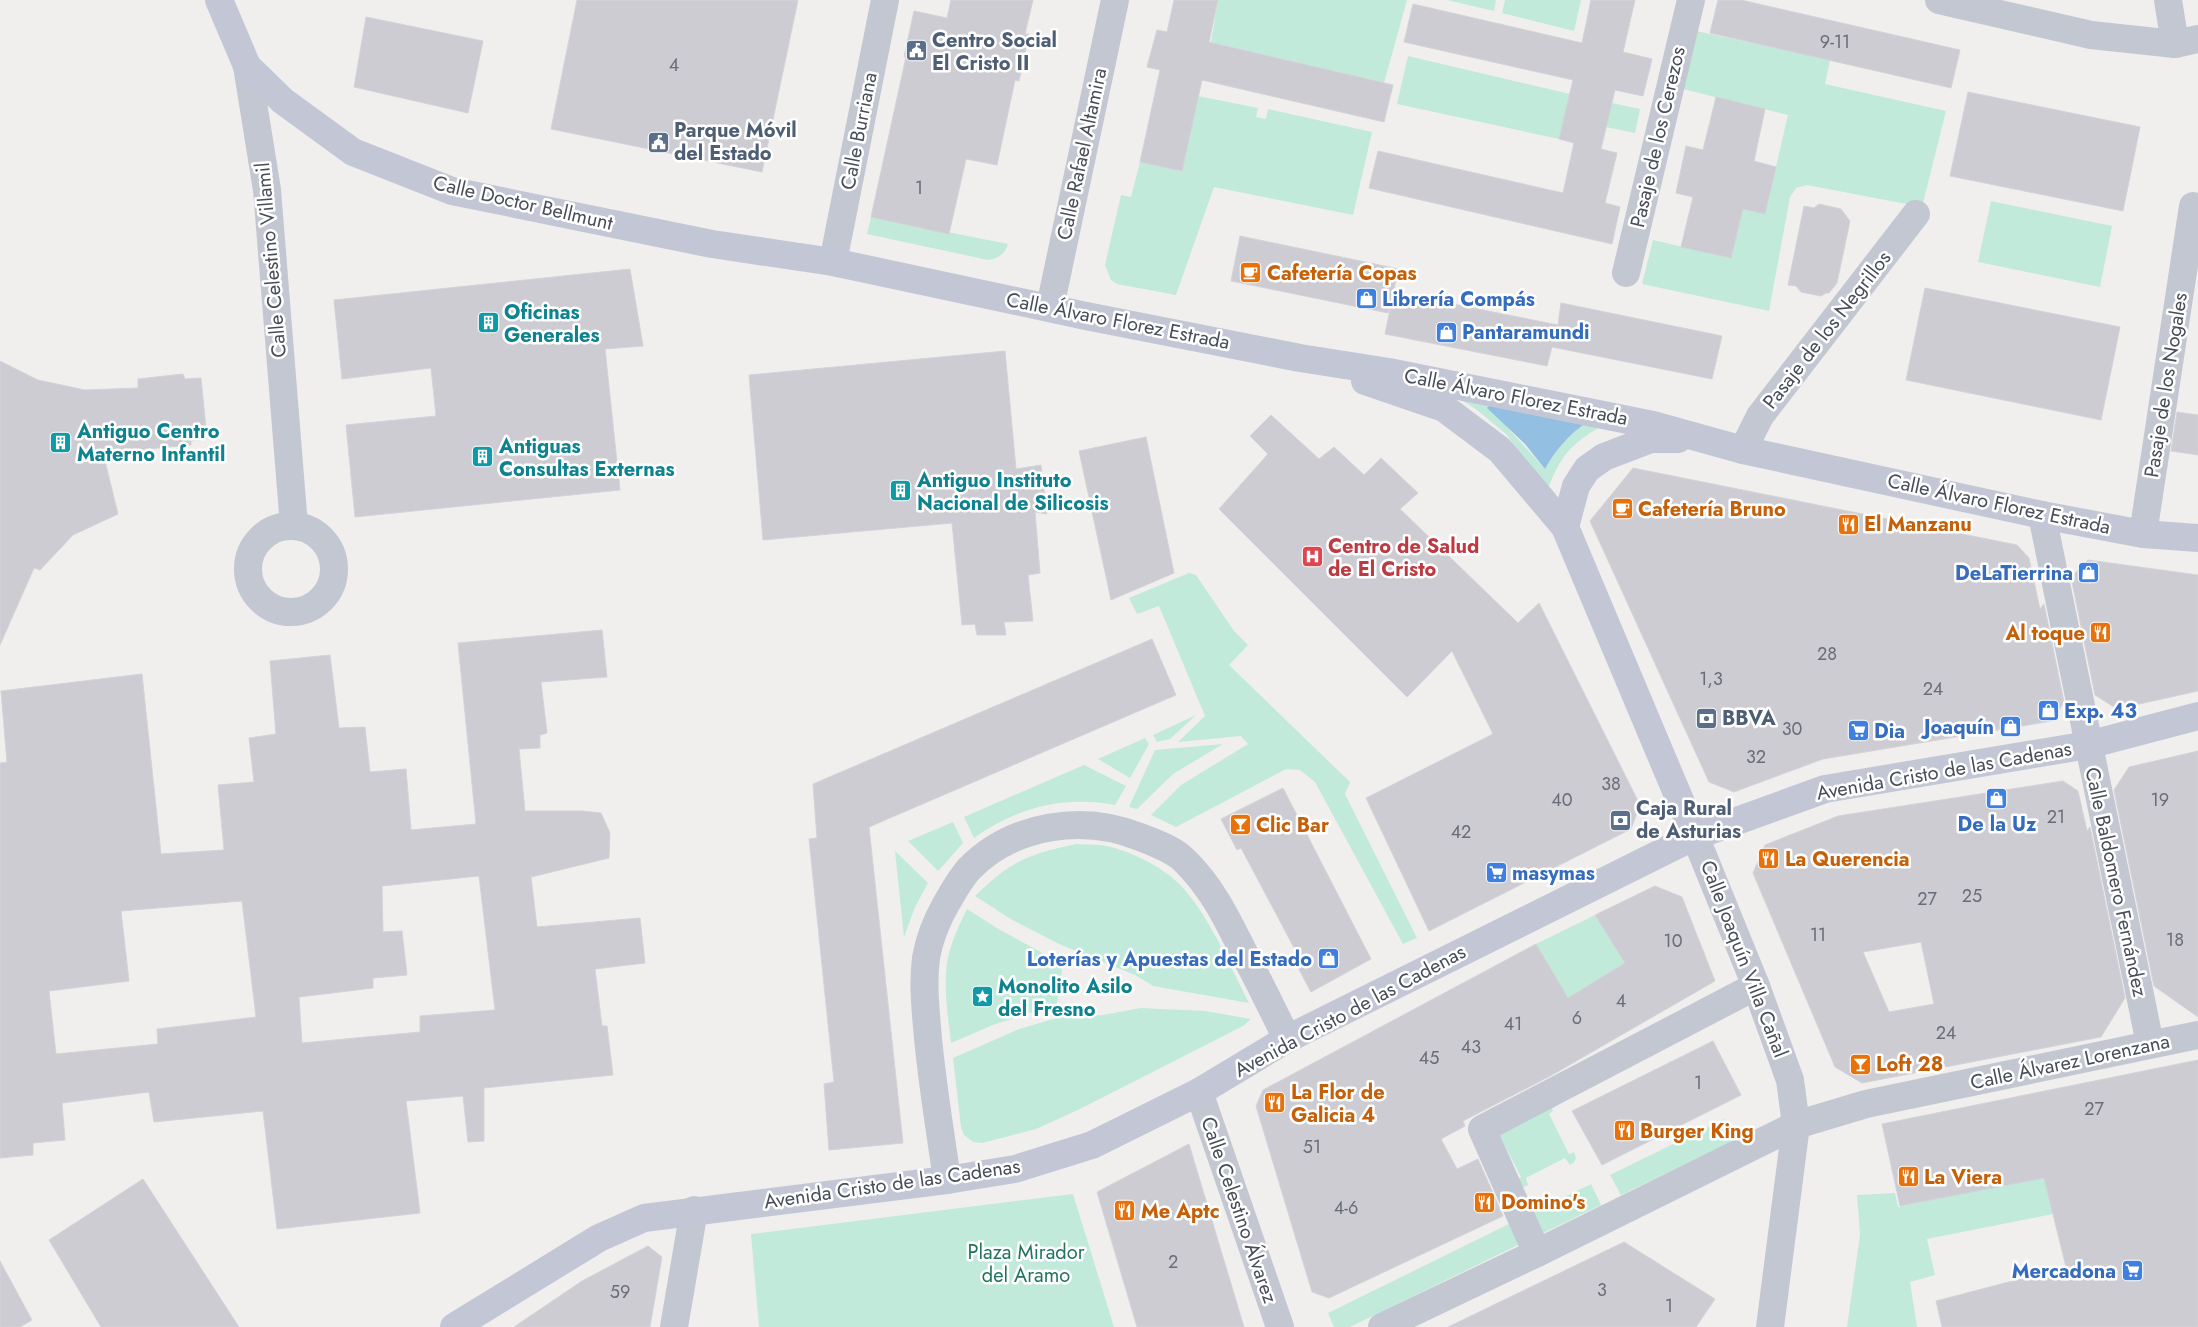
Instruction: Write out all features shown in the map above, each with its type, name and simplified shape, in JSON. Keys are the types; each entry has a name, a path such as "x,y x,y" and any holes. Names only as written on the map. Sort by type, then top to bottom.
{"street":[{"name":"Calle Celestino Villamil","path":"219,0 247,66 267,190 294,526"},
{"name":"Calle Burriana","path":"832,262 885,0"},
{"name":"Calle Rafael Altamira","path":"1050,307 1115,0"},
{"name":"Pasaje de los Cerezos","path":"1626,273 1691,0"},
{"path":"1939,0 2091,35 2187,41 2168,0"},
{"name":"Calle Doctor Bellmunt","path":"247,66 283,101 353,152 452,191 712,244 832,262"},
{"name":"Pasaje de los Nogales","path":"2143,534 2193,206"},
{"name":"Pasaje de los Negrillos","path":"1743,450 1760,416 1916,214"},
{"name":"Calle Álvaro Florez Estrada","path":"832,262 1300,358 1389,372 1643,423 1743,450 2042,515 2143,534 2198,538"},
{"name":"Calle Joaquín Villa Cañal","path":"1300,358 1444,408 1500,450 1565,527 1695,836 1756,986 1790,1080 1796,1125 1770,1327"},
{"path":"1565,527 1576,486 1587,469 1604,457 1651,439 1702,440"},
{"name":"Calle Baldomero Fernández","path":"2042,515 2150,1044"},
{"name":"Avenida Cristo de las Cadenas","path":"454,1327 599,1238 644,1218 694,1210 947,1180 1015,1169 1092,1146 1200,1092 1287,1039 1695,836 1826,789 2088,745 2198,716"},
{"path":"947,1180 929,1053 924,995 926,957 937,920 954,890 969,869 990,851 1019,836 1044,828 1073,824 1101,826 1126,831 1156,843 1182,858 1202,878 1219,902 1287,1039"},
{"path":"1537,1253 1482,1129 1756,986"},
{"name":"Calle Álvarez Lorenzana","path":"1382,1327 1796,1125 1866,1104 2198,1035"},
{"name":"Calle Celestino Álvarez","path":"1200,1092 1280,1327"},
{"path":"674,1327 694,1210"}],"green space":[{"path":"1218,0 1407,0 1384,83 1211,42"},
{"path":"1447,0 1496,0 1494,11"},
{"path":"1505,0 1581,0 1574,31 1502,13"},
{"path":"1692,30 1830,60 1825,84 1946,111 1922,207 1807,185 1796,188 1790,197 1769,311 1642,284 1653,240 1731,258 1743,209 1765,214 1788,115 1679,88"},
{"path":"1408,56 1570,94 1559,139 1397,104"},
{"path":"1198,96 1258,108 1256,117 1266,119 1268,109 1372,132 1353,215 1214,187 1176,295 1117,284 1111,280 1105,265 1121,195 1131,197 1140,162 1181,171"},
{"path":"1612,103 1640,109 1635,133 1606,127"},
{"path":"1991,201 2112,226 2100,287 1978,262"},
{"path":"871,217 1008,244 1001,255 988,260 867,234"},
{"path":"1448,391 1607,423 1586,436 1571,449 1559,464 1549,486 1546,487 1506,434 1477,410","holes":["1587,422 1558,449 1545,469 1506,426"]},
{"path":"1189,573 1196,575 1234,631 1248,645 1229,665 1350,782 1345,794 1417,938 1403,944 1315,782 1300,770 1286,769 1176,827 1151,815 1181,785 1248,744 1241,736 1178,742 1205,716 1159,606 1137,614 1129,598"},
{"path":"1196,715 1170,739 1157,742 1153,735"},
{"path":"1145,738 1149,744 1130,778 1098,759"},
{"path":"1223,744 1173,774 1137,809 1129,807 1155,750"},
{"path":"1084,765 1126,786 1115,805 1077,802 1041,806 1006,819 974,838 964,817"},
{"path":"953,822 963,843 938,871 908,841"},
{"path":"1077,844 1103,845 1122,850 1164,871 1182,886 1206,920 1249,1003 1153,986 1135,975 1059,944 1009,918 975,896 999,875 1021,861 1045,851"},
{"path":"895,851 928,883 915,907 904,937"},
{"path":"967,909 1000,930 1063,964 1057,1004 993,1025 951,1043 946,998 947,964 959,925"},
{"path":"1595,915 1625,963 1568,998 1536,944"},
{"path":"1141,1008 1205,1011 1251,1019 1243,1026 1080,1109 1036,1129 982,1143 973,1142 964,1135 961,1127 953,1058 1019,1029 1057,1018 1103,1015"},
{"path":"1551,1106 1553,1111 1549,1114 1569,1154 1574,1152 1576,1158 1570,1165 1565,1158 1526,1178 1528,1185 1524,1187 1518,1185 1516,1180 1521,1177 1496,1128"},
{"path":"1724,1119 1736,1140 1621,1195 1610,1175"},
{"path":"2193,1144 2198,1179 2053,1214 1927,1239 1935,1275 1910,1282 1917,1327 1847,1327 1860,1235 1857,1195 1895,1193 1898,1207"},
{"path":"1591,1184 1601,1205 1541,1234 1531,1213"},
{"name":"Plaza Mirador del Aramo","path":"1073,1194 1114,1327 759,1327 751,1234"},
{"path":"1511,1223 1520,1244 1350,1327 1334,1327 1328,1313"}],"water":[{"path":"1492,402 1587,422 1563,443 1545,469 1525,444 1487,408"}],"building":[{"path":"577,0 798,0 762,172 551,129"},
{"path":"951,0 1033,0 1025,34 1029,34 1019,81 1015,80 997,165 966,159 949,234 871,217 906,57 904,57 914,11 947,18"},
{"path":"1174,0 1218,0 1209,42 1393,85 1384,122 1202,80 1182,171 1140,162 1160,70 1147,67 1157,30 1167,32"},
{"path":"1591,0 1635,0 1623,52 1652,59 1643,96 1615,90 1601,149 1617,153 1605,203 1620,207 1612,244 1369,188 1378,151 1563,193 1574,143 1559,139 1573,80 1404,42 1413,4 1582,43"},
{"path":"1718,0 1741,0 1960,50 1951,88 1710,33"},
{"path":"366,17 483,41 468,113 354,87"},
{"path":"1968,92 2140,127 2123,211 1950,176"},
{"path":"1716,97 1765,109 1754,161 1776,167 1765,214 1743,209 1731,258 1681,247 1693,197 1676,193 1686,146 1703,150"},
{"path":"1819,204 1841,209 1850,221 1837,283 1829,293 1821,296 1801,292 1796,286 1788,285 1804,206 1814,208"},
{"path":"1240,236 1399,269 1393,292 1558,325 1561,303 1722,336 1712,379 1552,347 1547,366 1385,334 1393,295 1388,313 1231,281"},
{"path":"630,269 643,346 605,349 620,490 355,517 346,425 436,416 431,368 342,379 334,300"},
{"path":"1925,288 2120,327 2101,420 1906,380"},
{"name":"Antiguo Instituto Nacional de Silicosis","path":"1005,351 1016,469 1041,465 1047,514 1035,512 1040,573 1028,575 1033,621 1004,622 1006,635 977,635 975,624 962,625 952,523 763,540 749,375"},
{"name":"Antiguo Centro Materno Infantil","path":"0,361 38,380 85,390 138,388 138,379 183,374 185,379 201,378 207,439 191,441 191,445 103,453 118,514 73,535 40,570 34,568 0,645"},
{"path":"2177,412 2198,415 2198,455 2171,451"},
{"path":"1271,415 1319,459 1334,447 1364,475 1381,458 1418,493 1400,509 1518,623 1539,603 1640,805 1631,829 1429,931 1366,798 1493,734 1452,651 1407,697 1219,509 1268,454 1250,436"},
{"path":"1146,437 1174,573 1111,600 1079,451"},
{"path":"1633,468 2017,545 2029,558 2040,609 2044,604 2064,702 2052,721 1823,759 1734,792 1709,782 1590,521"},
{"path":"2088,560 2198,575 2198,691 2117,709 2095,695 2071,577"},
{"path":"602,630 607,677 541,682 547,733 540,735 540,748 519,749 525,811 601,813 610,833 609,858 531,877 537,927 640,918 645,963 595,969 602,1026 607,1026 613,1075 484,1088 484,1141 468,1142 463,1096 406,1101 420,1213 277,1229 263,1111 154,1122 149,1092 62,1103 65,1140 33,1143 33,1155 0,1158 0,763 7,762 1,691 142,674 161,854 224,850 218,785 254,782 249,738 276,734 270,661 330,655 339,728 365,727 370,772 406,769 411,830 476,824 458,643","holes":["479,876 495,1010 420,1016 420,1032 302,1043 299,997 373,988 373,978 407,975 402,931 383,932 382,886","242,901 256,1017 157,1029 158,1044 56,1054 49,991 129,981 121,911"]},
{"path":"1152,639 1176,695 869,827 903,1143 829,1150 824,1084 834,1082 809,839 817,838 813,784"},
{"path":"2198,751 2198,1017 2154,986 2114,790 2129,767"},
{"path":"2063,781 2078,791 2087,831 2090,827 2125,998 2101,1037 1862,1083 1835,1067 1753,873 1765,845 1838,816","holes":["1921,942 1934,1004 1889,1012 1863,952"]},
{"path":"1283,788 1371,959 1311,992 1295,962 1300,959 1241,848 1237,850 1221,819"},
{"path":"1655,886 1682,897 1715,981 1552,1075 1463,1121 1465,1126 1441,1139 1457,1169 1478,1159 1503,1216 1329,1298 1312,1292 1256,1106 1263,1090 1536,944 1568,998 1625,963 1595,915"},
{"path":"1713,1041 1741,1095 1602,1165 1572,1111"},
{"path":"2198,1060 2198,1327 1942,1327 1936,1301 2066,1267 2044,1178 1900,1206 1882,1124"},
{"path":"1189,1144 1244,1327 1137,1327 1097,1192"},
{"path":"143,1179 239,1327 101,1327 49,1240"},
{"path":"1624,1242 1715,1299 1696,1327 1448,1327"},
{"path":"648,1246 662,1257 650,1327 514,1327 582,1281"},
{"path":"0,1261 32,1320 20,1327 0,1327"}],"place":[{"name":"Centro Social El Cristo II","path":"916,51"},
{"name":"Parque Móvil del Estado","path":"658,142"},
{"name":"Cafetería Copas","path":"1251,273"},
{"name":"Librería Compás","path":"1366,299"},
{"name":"Oficinas Generales","path":"488,323"},
{"name":"Pantaramundi","path":"1446,332"},
{"name":"Antiguo Centro Materno Infantil","path":"61,442"},
{"name":"Antiguas Consultas Externas","path":"483,457"},
{"name":"Antiguo Instituto Nacional de Silicosis","path":"901,491"},
{"name":"Cafetería Bruno","path":"1622,509"},
{"name":"El Manzanu","path":"1848,524"},
{"name":"Centro de Salud de El Cristo","path":"1312,557"},
{"name":"DeLaTierrina","path":"2089,573"},
{"name":"Al toque","path":"2101,633"},
{"name":"Exp. 43","path":"2048,711"},
{"name":"BBVA","path":"1706,718"},
{"name":"Joaquín","path":"2010,727"},
{"name":"Dia","path":"1858,731"},
{"name":"De la Uz","path":"1997,798"},
{"name":"Caja Rural de Asturias","path":"1620,820"},
{"name":"Clic Bar","path":"1240,825"},
{"name":"La Querencia","path":"1769,859"},
{"name":"masymas","path":"1496,873"},
{"name":"Loterías y Apuestas del Estado","path":"1328,959"},
{"name":"Monolito Asilo del Fresno","path":"982,997"},
{"name":"Loft 28","path":"1860,1064"},
{"name":"La Flor de Galicia 4","path":"1275,1103"},
{"name":"Burger King","path":"1624,1131"},
{"name":"La Viera","path":"1908,1177"},
{"name":"Domino's","path":"1485,1202"},
{"name":"Me Aptc","path":"1125,1211"},
{"name":"Mercadona","path":"2132,1271"}]}
